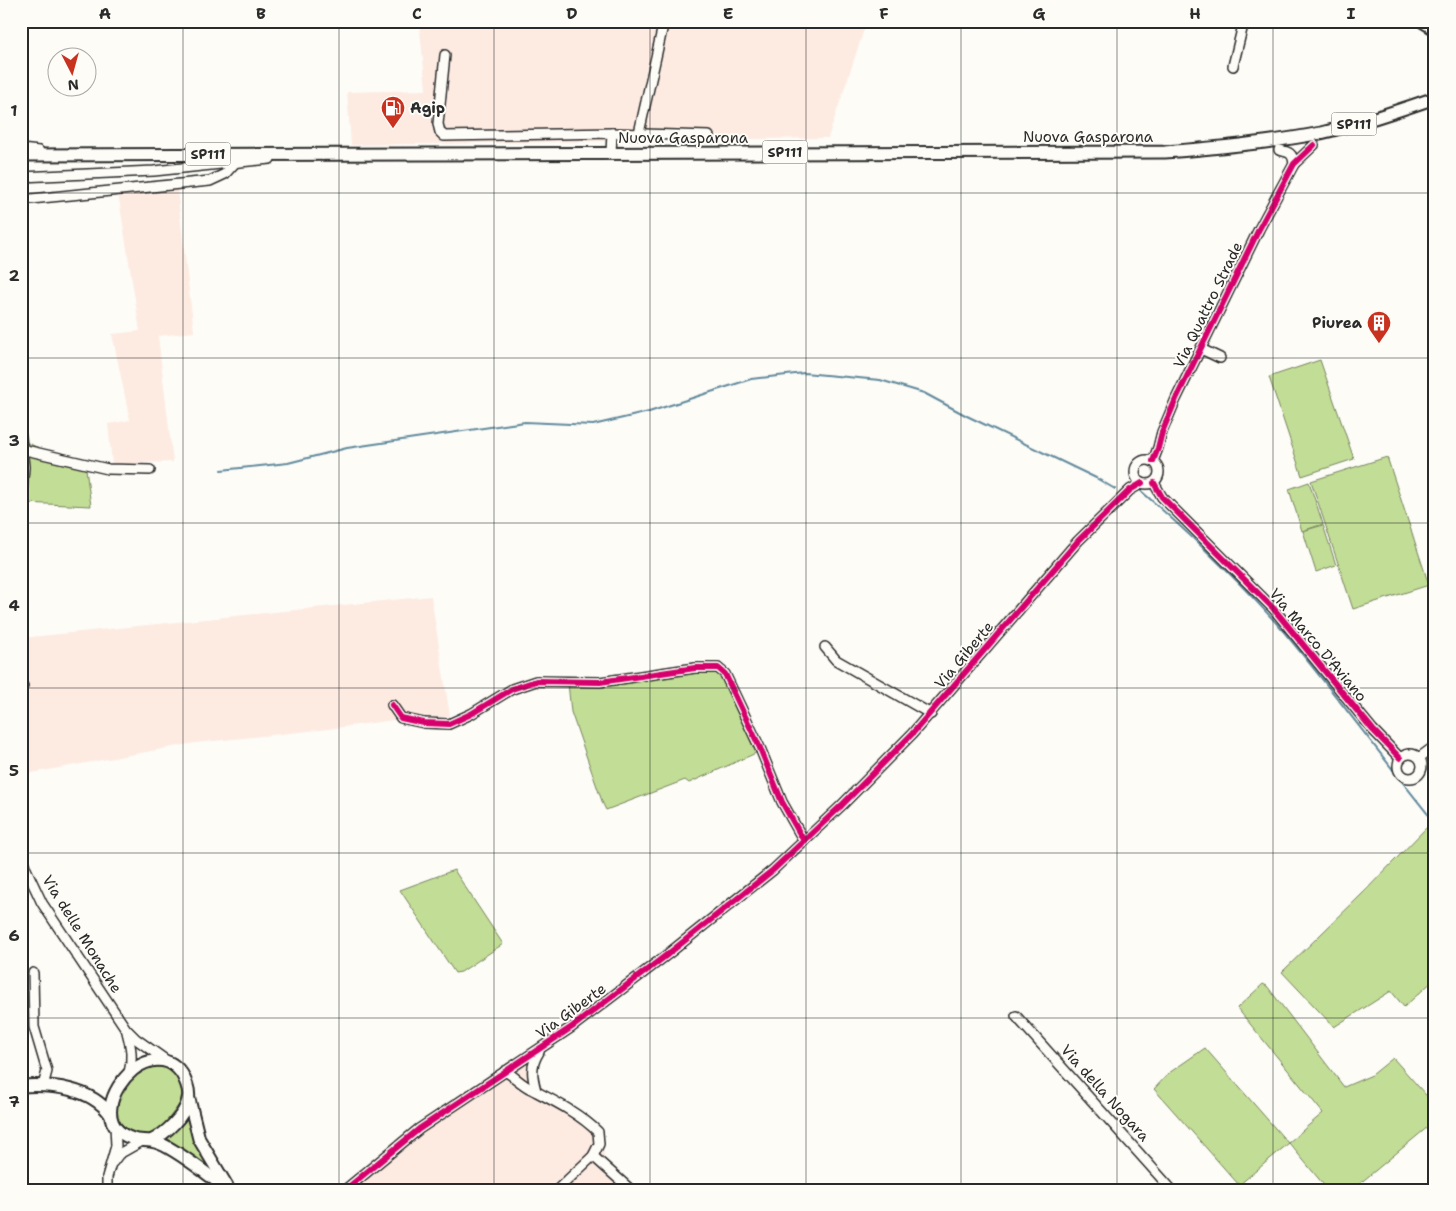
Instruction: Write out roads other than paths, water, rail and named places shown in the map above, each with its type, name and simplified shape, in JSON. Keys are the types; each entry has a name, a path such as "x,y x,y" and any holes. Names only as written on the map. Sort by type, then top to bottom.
{"main road":[{"path":"1427,23 1435,29"},
{"name":"Nuova Gasparona","path":"21,155 1165,152 1287,139 1323,132 1401,111 1435,98"},
{"name":"Nuova Gasparona","path":"1401,111 1435,107"},
{"path":"110,1114 113,1097 129,1073 139,1065 151,1061 170,1062 182,1073 188,1087 189,1100 200,1139 228,1190"},
{"path":"85,1095 105,1093 121,1084"},
{"path":"21,1086 65,1089 95,1099 105,1107 115,1126 129,1138 167,1147 190,1160 228,1190"},
{"path":"147,1141 159,1137 171,1127 189,1100"}],"street":[{"path":"639,133 664,21"},
{"path":"1232,66 1244,21"},
{"path":"445,55 438,124 440,132 444,136 639,133 708,136"},
{"path":"611,153 612,133"},
{"name":"Via Quattro Strade","path":"1153,461 1162,432 1176,399 1259,229 1294,164 1314,145"},
{"path":"21,149 69,155"},
{"path":"1279,150 1290,153 1293,156 1294,164"},
{"path":"21,177 154,171 234,164 264,159 314,158 346,153"},
{"path":"21,200 210,181 225,174 234,164"},
{"path":"1201,349 1220,358"},
{"path":"21,437 24,467 21,502"},
{"path":"22,449 108,469 150,470"},
{"path":"1144,460 1153,461 1160,470 1159,477 1154,483 1148,485 1142,483 1136,477 1136,469 1144,460"},
{"name":"Via Giberte","path":"345,1190 419,1129 540,1049 675,948 773,870 931,714 1072,548 1130,490 1142,483"},
{"name":"Via Marco D'Aviano","path":"1154,483 1162,497 1272,608 1372,730 1400,758"},
{"path":"825,647 836,660 931,714"},
{"path":"392,704 401,718 424,723 449,724 471,714 512,689 536,681 600,682 695,668 718,668 725,674 760,748 782,802 804,841"},
{"path":"1420,757 1435,746"},
{"path":"1409,753 1420,757 1423,764 1421,772 1414,778 1402,775 1399,771 1398,763 1400,758 1409,753"},
{"name":"Via delle Monache","path":"21,851 25,867 42,903 126,1029"},
{"path":"33,973 35,1032 47,1070 43,1086"},
{"name":"Via della Nogara","path":"1016,1016 1172,1190"},
{"path":"126,1029 144,1046 170,1062"},
{"path":"126,1029 131,1045 132,1060 129,1073"},
{"path":"536,1091 532,1075 533,1060 540,1049"},
{"path":"516,1064 532,1075"},
{"path":"516,1064 516,1074 520,1081"},
{"path":"505,1072 530,1089 588,1121 598,1132 599,1144 593,1156 557,1190"},
{"path":"107,1190 107,1177 116,1146 115,1126"},
{"path":"112,1162 119,1154 147,1141"},
{"path":"593,1156 631,1190"}],"waterway":[{"path":"221,470 288,463 347,448 525,422 593,425 649,412 751,379 804,373 880,380 924,393 1115,489"},
{"path":"1141,491 1215,559 1268,613 1435,823"}],"place":[{"name":"Agip","path":"393,129"},
{"name":"Piurea","path":"1379,344"}]}
